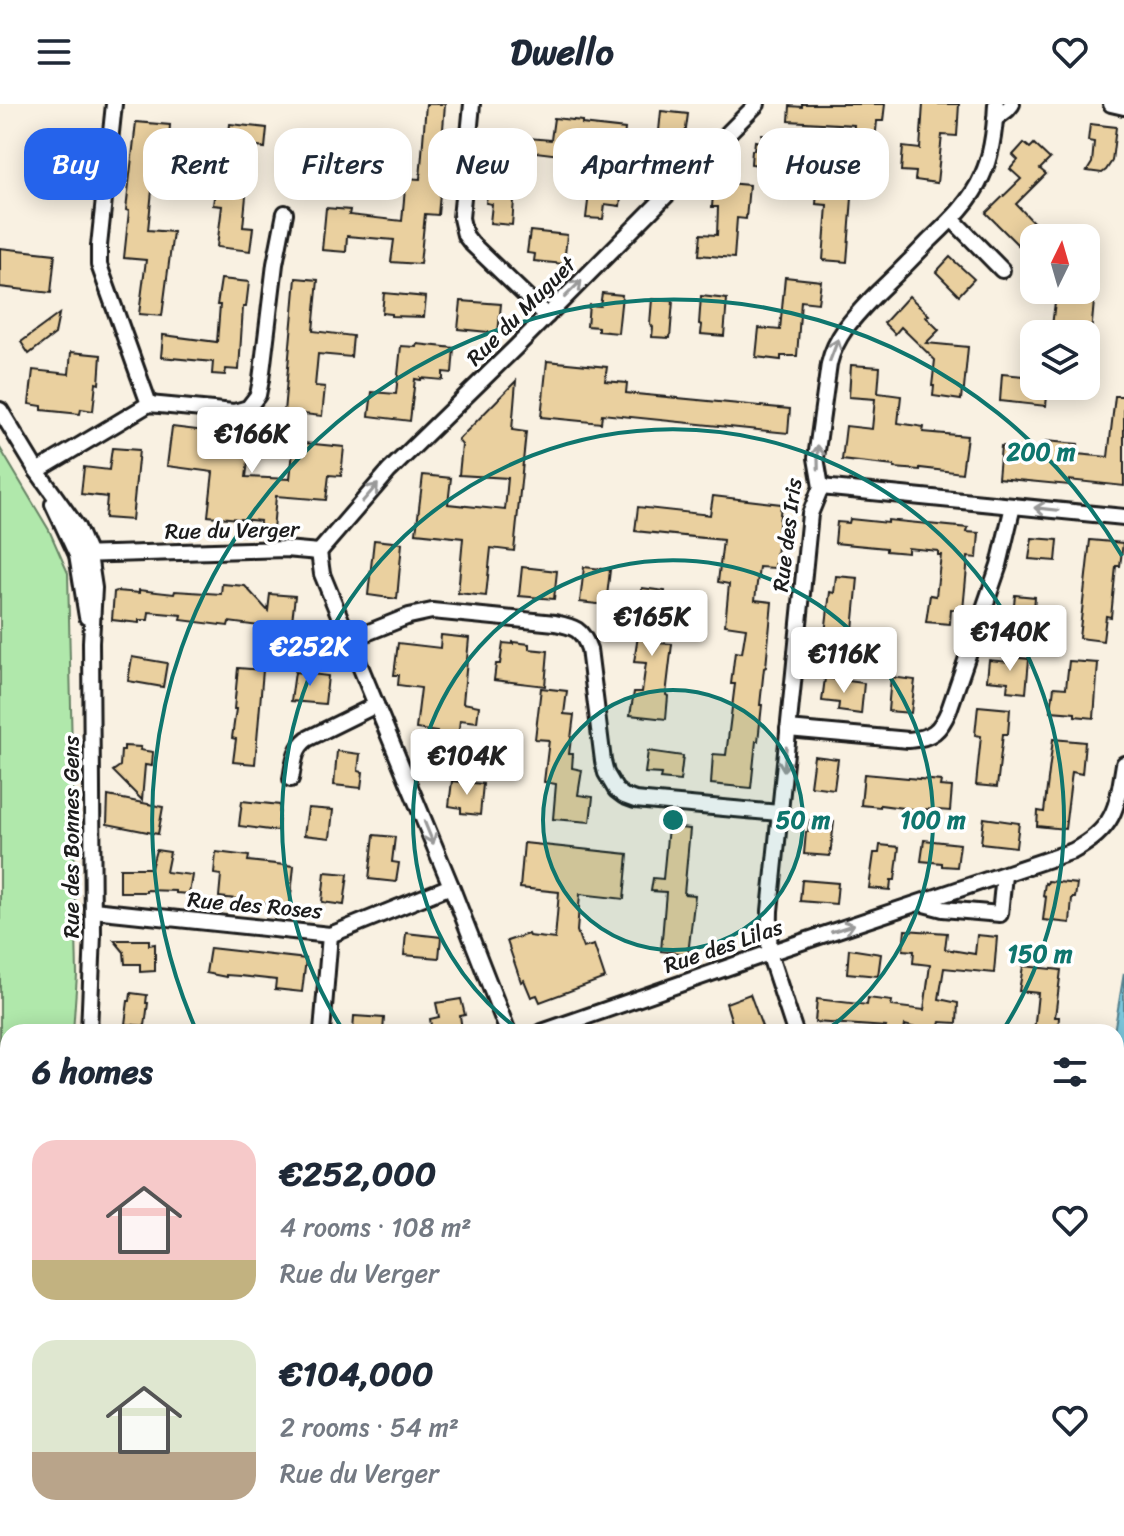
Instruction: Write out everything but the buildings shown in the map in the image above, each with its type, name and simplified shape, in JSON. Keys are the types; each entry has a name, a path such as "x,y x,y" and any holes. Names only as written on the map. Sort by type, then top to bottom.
{"street":[{"path":"114,104 99,265 149,404"},
{"path":"472,104 461,218 465,235 547,316"},
{"name":"Rue du Muguet","path":"319,552 389,471 757,104"},
{"name":"Rue des Iris","path":"792,1024 769,953 770,911 810,514 821,487 816,458 832,350 849,323 952,219 970,196 982,176 996,111 1007,110 1012,104"},
{"path":"1111,104 1124,107"},
{"path":"37,471 149,404 234,412 248,408 258,395 275,264 285,213"},
{"path":"952,219 1002,270"},
{"name":"Rue des Bonnes Gens","path":"0,410 83,555 91,642 93,910 89,1024"},
{"path":"821,487 1124,517"},
{"path":"788,729 909,740 920,739 936,731 949,710 999,565 1013,506"},
{"name":"Rue du Verger","path":"83,555 285,549 319,552 322,574 505,1024"},
{"path":"349,640 409,616 432,611 568,626 578,630 589,649 603,761 616,790 635,800 779,813"},
{"path":"291,779 296,751 301,744 376,705"},
{"name":"Rue des Lilas","path":"565,1024 1073,851 1099,834 1109,820 1117,802 1124,764"},
{"name":"Rue des Lilas","path":"919,903 943,909 1000,914 1004,875"},
{"name":"Rue des Roses","path":"93,910 330,935 451,886"},
{"path":"323,1024 330,935"}],"green space":[{"path":"0,448 49,530 68,573 77,975 74,1024 0,1024"}],"water":[{"path":"1124,973 1124,1024 1115,1024"}]}
